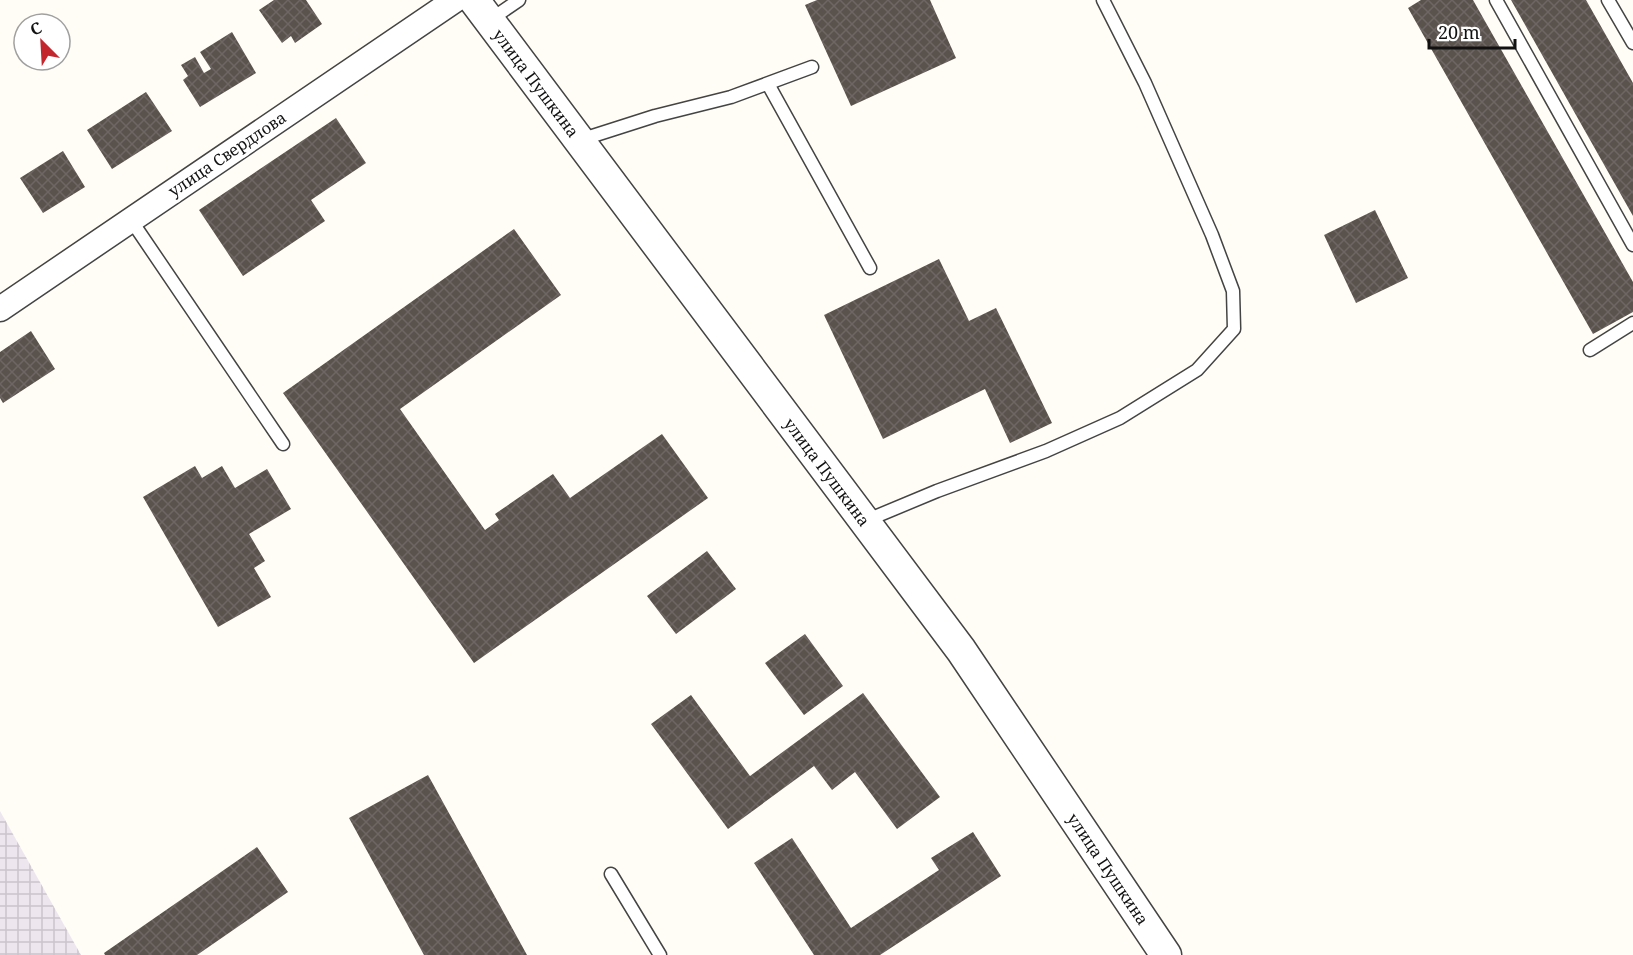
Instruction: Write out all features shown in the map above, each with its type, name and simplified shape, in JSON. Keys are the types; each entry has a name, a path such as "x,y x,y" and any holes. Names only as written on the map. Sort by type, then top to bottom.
{"street":[{"name":"улица Свердлова","path":"0,309 455,0"},
{"name":"улица Пушкина","path":"481,10 961,650 1166,955"}],"lane":[{"path":"481,10 519,0"},
{"path":"864,521 1046,451 1120,418 1197,370 1234,329 1233,291 1212,235 1145,83 1103,0"},
{"path":"1496,0 1633,245"},
{"path":"1608,0 1633,43"},
{"path":"579,140 655,116 731,97 812,67"},
{"path":"768,84 870,268"},
{"path":"131,220 283,444"},
{"path":"1590,350 1633,323"},
{"path":"611,874 660,955"}],"shaded area":[{"path":"0,811 81,955 0,955"}],"building":[{"path":"274,0 306,0 322,24 295,43 291,36 282,43 259,10"},
{"path":"817,0 930,0 956,58 851,106 805,5"},
{"path":"1421,0 1473,0 1633,282 1633,312 1593,334 1408,8"},
{"path":"1511,0 1586,0 1633,83 1633,216"},
{"path":"232,32 256,73 200,107 183,80 188,76 181,65 195,57 204,73 211,69 200,52"},
{"path":"146,92 172,131 112,169 87,130"},
{"path":"336,118 366,163 311,200 325,221 243,276 199,210"},
{"path":"63,151 85,187 43,213 20,178"},
{"path":"1375,210 1408,278 1356,303 1324,235"},
{"path":"514,229 561,295 400,409 485,530 499,520 495,514 553,474 570,498 662,434 708,498 474,663 283,393"},
{"path":"939,259 969,321 996,308 1052,423 1010,443 985,389 883,439 824,315"},
{"path":"31,331 55,369 3,403 0,398 0,352"},
{"path":"195,466 202,478 222,466 235,488 267,469 291,509 249,534 265,561 254,568 271,597 218,627 143,497"},
{"path":"707,551 736,589 676,634 647,596"},
{"path":"805,634 843,686 804,715 765,663"},
{"path":"863,693 940,797 897,829 855,772 832,790 814,766 728,829 651,724 691,695 750,776"},
{"path":"428,775 527,955 424,955 349,818"},
{"path":"973,832 1001,876 880,955 814,955 754,863 792,838 851,928 939,870 931,858"},
{"path":"257,847 288,892 197,955 105,955 104,953"}]}
